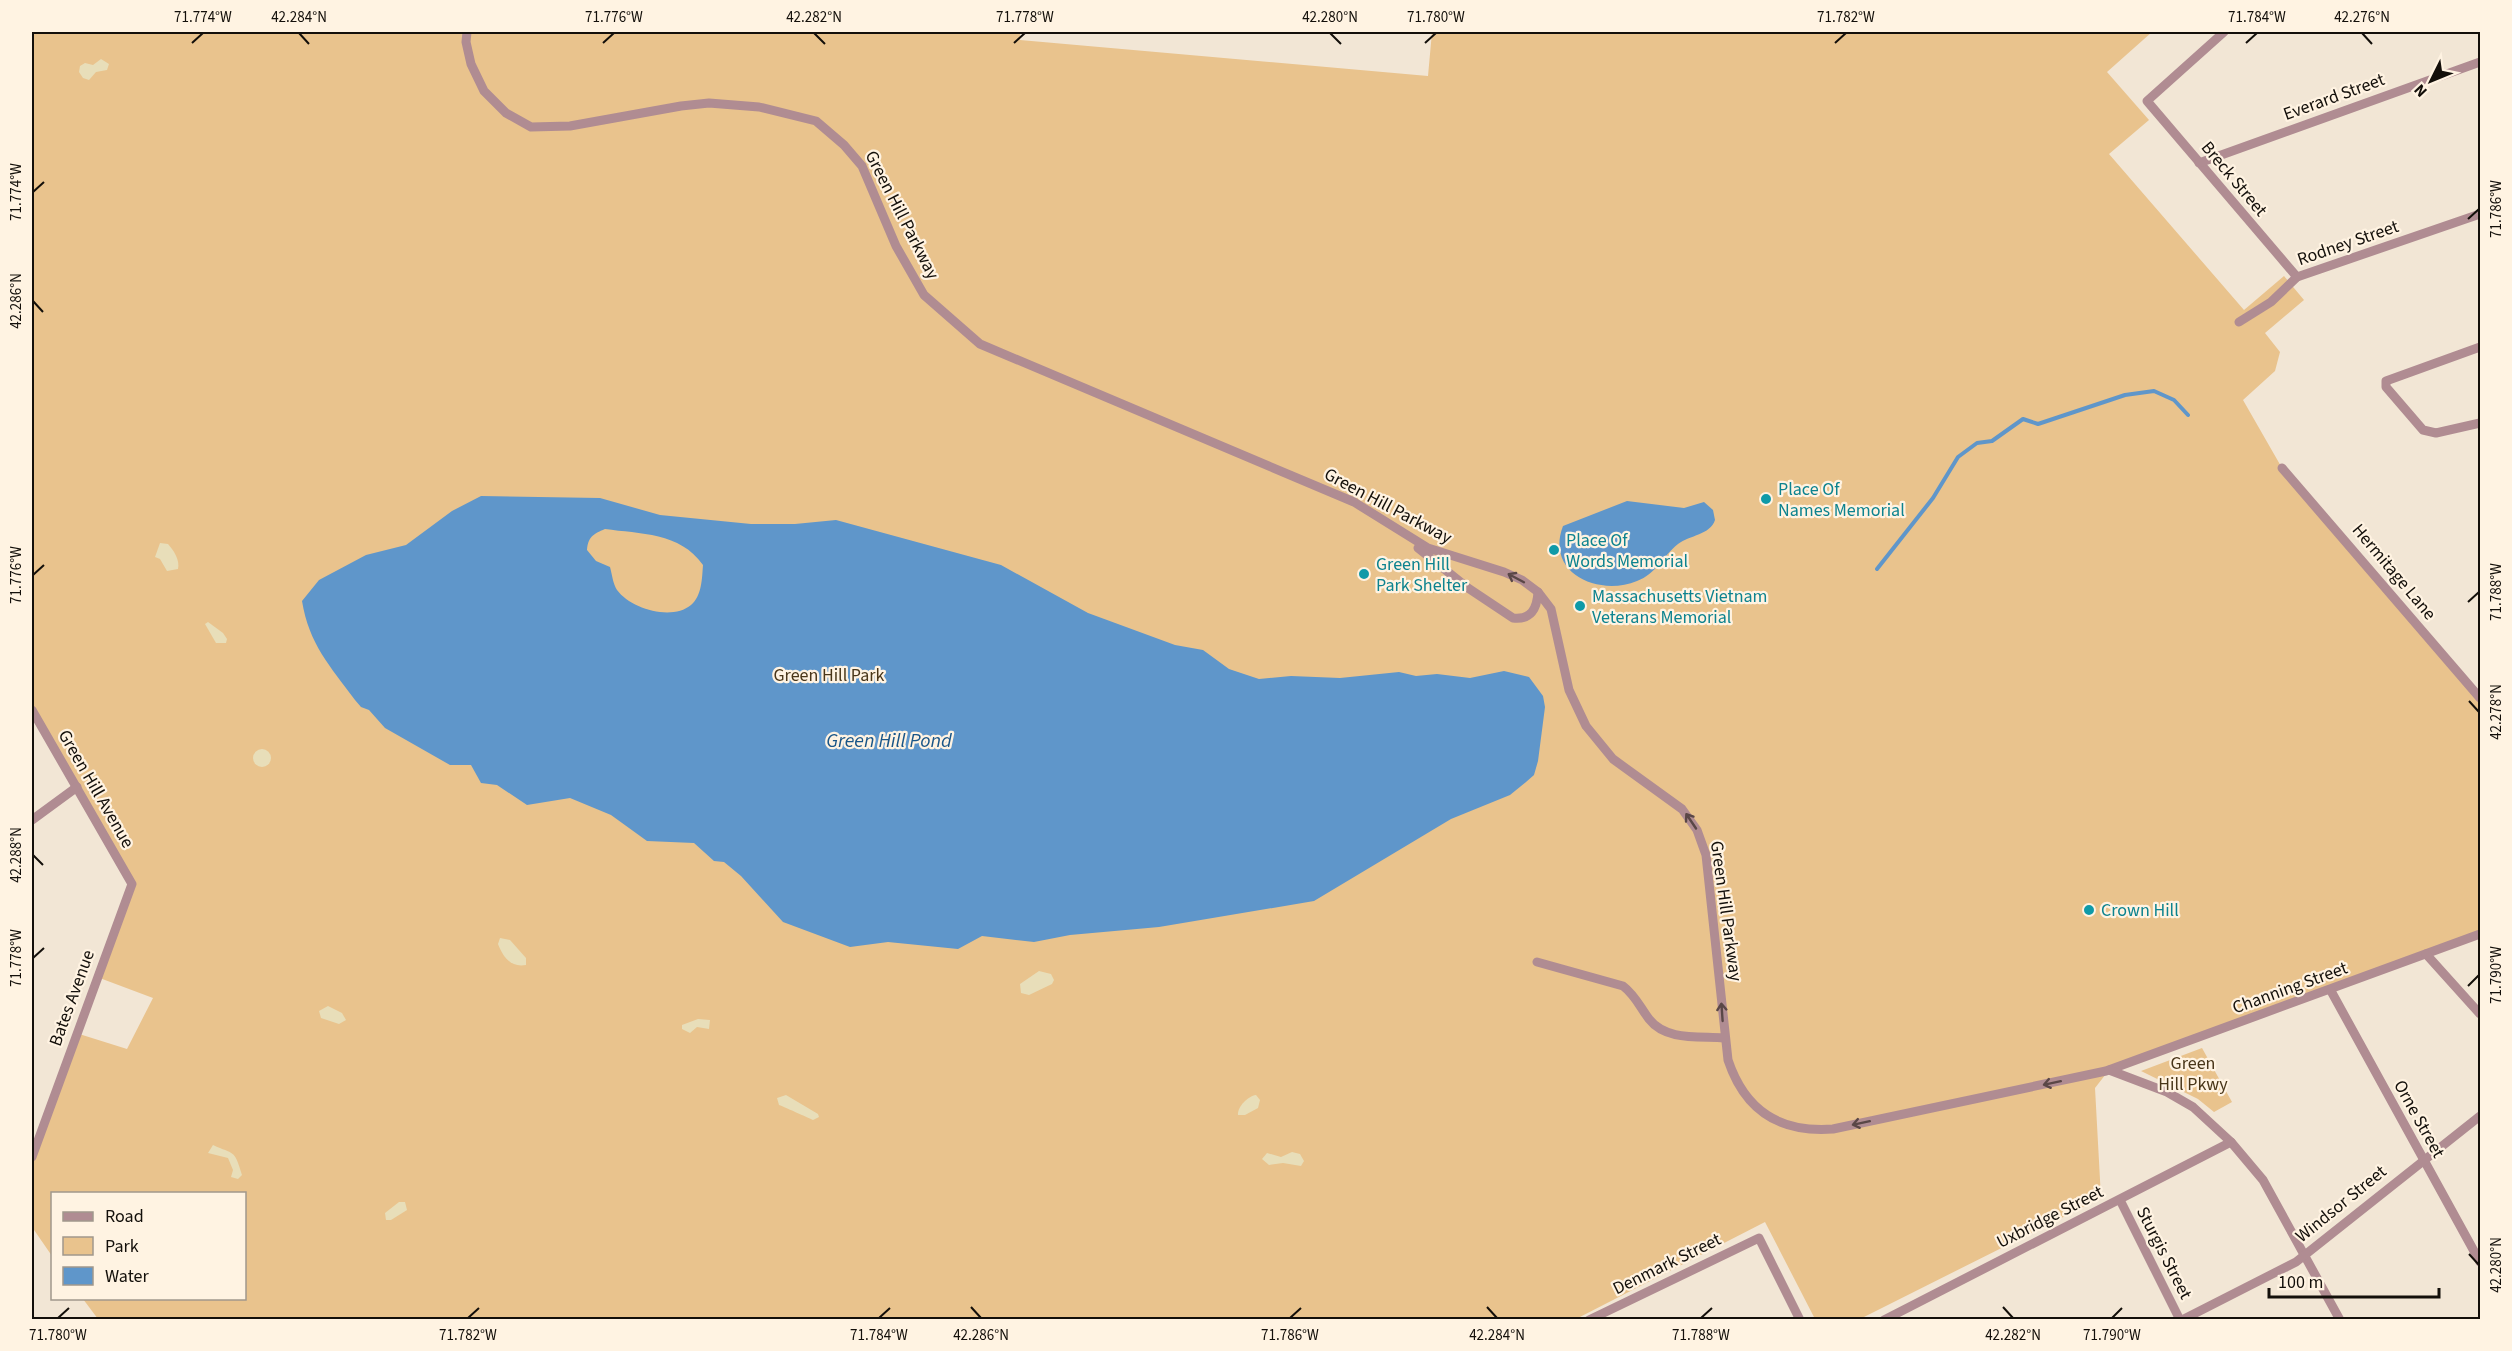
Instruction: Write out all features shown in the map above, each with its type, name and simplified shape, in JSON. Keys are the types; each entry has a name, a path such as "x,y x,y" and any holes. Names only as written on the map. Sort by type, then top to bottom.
{"street":[{"name":"Green Hill Parkway","path":"467,32 466,42 477,78 491,99 526,125 540,128 585,124 709,103 759,107 816,121 844,145 862,166 896,246 924,295 980,344 1354,502 1401,533 1439,553 1504,572 1538,592 1551,609 1569,690 1586,726 1613,759 1678,805 1699,833 1706,855 1724,1038 1733,1075 1749,1099 1771,1118 1807,1131 1833,1129 2109,1070"},
{"name":"Breck Street","path":"2224,32 2147,101 2297,277"},
{"name":"Everard Street","path":"2199,163 2481,62"},
{"name":"Rodney Street","path":"2239,322 2266,306 2297,277 2481,214"},
{"path":"2481,346 2386,381 2386,387 2423,430 2436,433 2481,423"},
{"name":"Hermitage Lane","path":"2282,468 2481,698"},
{"path":"1401,533 1468,588 1513,618 1521,619 1533,613 1538,592"},
{"name":"Green Hill Avenue","path":"32,710 132,885"},
{"path":"32,820 77,787"},
{"name":"Bates Avenue","path":"32,1157 132,885"},
{"name":"Channing Street","path":"2109,1070 2331,991 2481,934"},
{"path":"2426,954 2481,1014"},
{"path":"1537,962 1623,986 1633,994 1649,1019 1662,1031 1675,1035 1724,1038"},
{"name":"Orne Street","path":"2331,991 2481,1262"},
{"path":"2109,1070 2139,1080 2193,1107 2231,1142 2263,1180 2302,1256 2340,1320"},
{"name":"Windsor Street","path":"2181,1320 2296,1262 2481,1116"},
{"name":"Uxbridge Street","path":"1884,1320 2231,1142"},
{"name":"Sturgis Street","path":"2120,1200 2181,1320"},
{"name":"Denmark Street","path":"1589,1320 1759,1238 1800,1320"}],"green space":[{"name":"Green Hill Park","path":"32,32 1020,32 1020,40 1428,76 1432,32 2152,32 2107,72 2149,120 2109,154 2244,310 2284,276 2304,300 2265,333 2280,352 2275,371 2243,400 2282,468 2480,698 2480,934 2109,1070 2095,1088 2101,1198 1860,1319 1815,1319 1765,1222 1576,1319 98,1319 84,1300 246,1300 246,1192 51,1192 51,1255 32,1227 32,1157 76,1033 127,1049 153,998 97,977 132,884 32,710"},
{"name":"Green Hill Pkwy","path":"2202,1048 2232,1102 2214,1112 2198,1099 2141,1071"}],"sand":[{"path":"101,59 109,64 107,70 96,72 89,80 83,78 79,72 80,66 85,63 93,65"},
{"path":"160,543 168,544 177,559 178,569 167,571 160,559 155,557"},
{"path":"208,622 223,633 227,639 226,643 216,643 205,624"},
{"path":"262,749 268,752 271,758 268,764 262,767 256,764 253,758 256,752"},
{"path":"500,938 510,940 526,958 526,965 516,965 508,960 498,944"},
{"path":"1039,971 1051,974 1054,980 1052,984 1029,995 1021,993 1020,984"},
{"path":"328,1006 342,1013 346,1020 339,1024 321,1018 319,1011"},
{"path":"698,1019 710,1020 709,1029 697,1027 690,1033 682,1029 682,1025"},
{"path":"786,1095 818,1114 819,1117 813,1120 779,1105 777,1098"},
{"path":"1256,1095 1260,1100 1258,1108 1245,1115 1238,1115 1244,1102"},
{"path":"213,1145 235,1156 242,1175 238,1179 231,1177 233,1170 228,1158 208,1153"},
{"path":"1292,1152 1300,1154 1304,1161 1301,1166 1283,1163 1269,1165 1262,1159 1267,1153 1281,1157"},
{"path":"399,1202 405,1202 407,1210 391,1220 386,1220 385,1213"}],"water":[{"name":"Green Hill Pond","path":"481,496 600,498 660,515 751,524 795,524 836,520 1001,565 1088,613 1175,645 1203,650 1229,669 1259,679 1291,676 1340,678 1399,672 1416,676 1437,674 1470,678 1504,671 1529,677 1543,696 1545,707 1538,761 1534,775 1510,795 1451,819 1314,901 1159,927 1070,935 1034,942 982,936 958,949 888,942 850,947 783,922 741,876 724,862 714,861 694,843 647,841 611,815 570,798 527,805 497,785 481,783 471,765 450,765 385,728 369,710 361,707 329,665 315,642 302,601 319,580 366,555 406,545 452,511","holes":["605,529 658,536 671,540 694,554 703,565 702,581 695,601 683,610 663,612 652,611 623,597 616,588 610,567 596,561 587,550 592,536"]},
{"path":"1627,501 1684,508 1704,502 1713,510 1715,520 1709,529 1678,544 1649,574 1637,581 1606,586 1579,577 1568,568 1561,557 1559,543 1563,526"}],"waterway":[{"path":"1877,569 1933,498 1958,457 1977,443 1992,441 2023,419 2038,424 2125,395 2154,391 2174,400 2188,415"}],"place":[{"name":"Place Of Names Memorial","path":"1766,499"},
{"name":"Place Of Words Memorial","path":"1554,550"},
{"name":"Green Hill Park Shelter","path":"1364,574"},
{"name":"Massachusetts Vietnam Veterans Memorial","path":"1580,606"},
{"name":"Crown Hill","path":"2089,910"}]}
